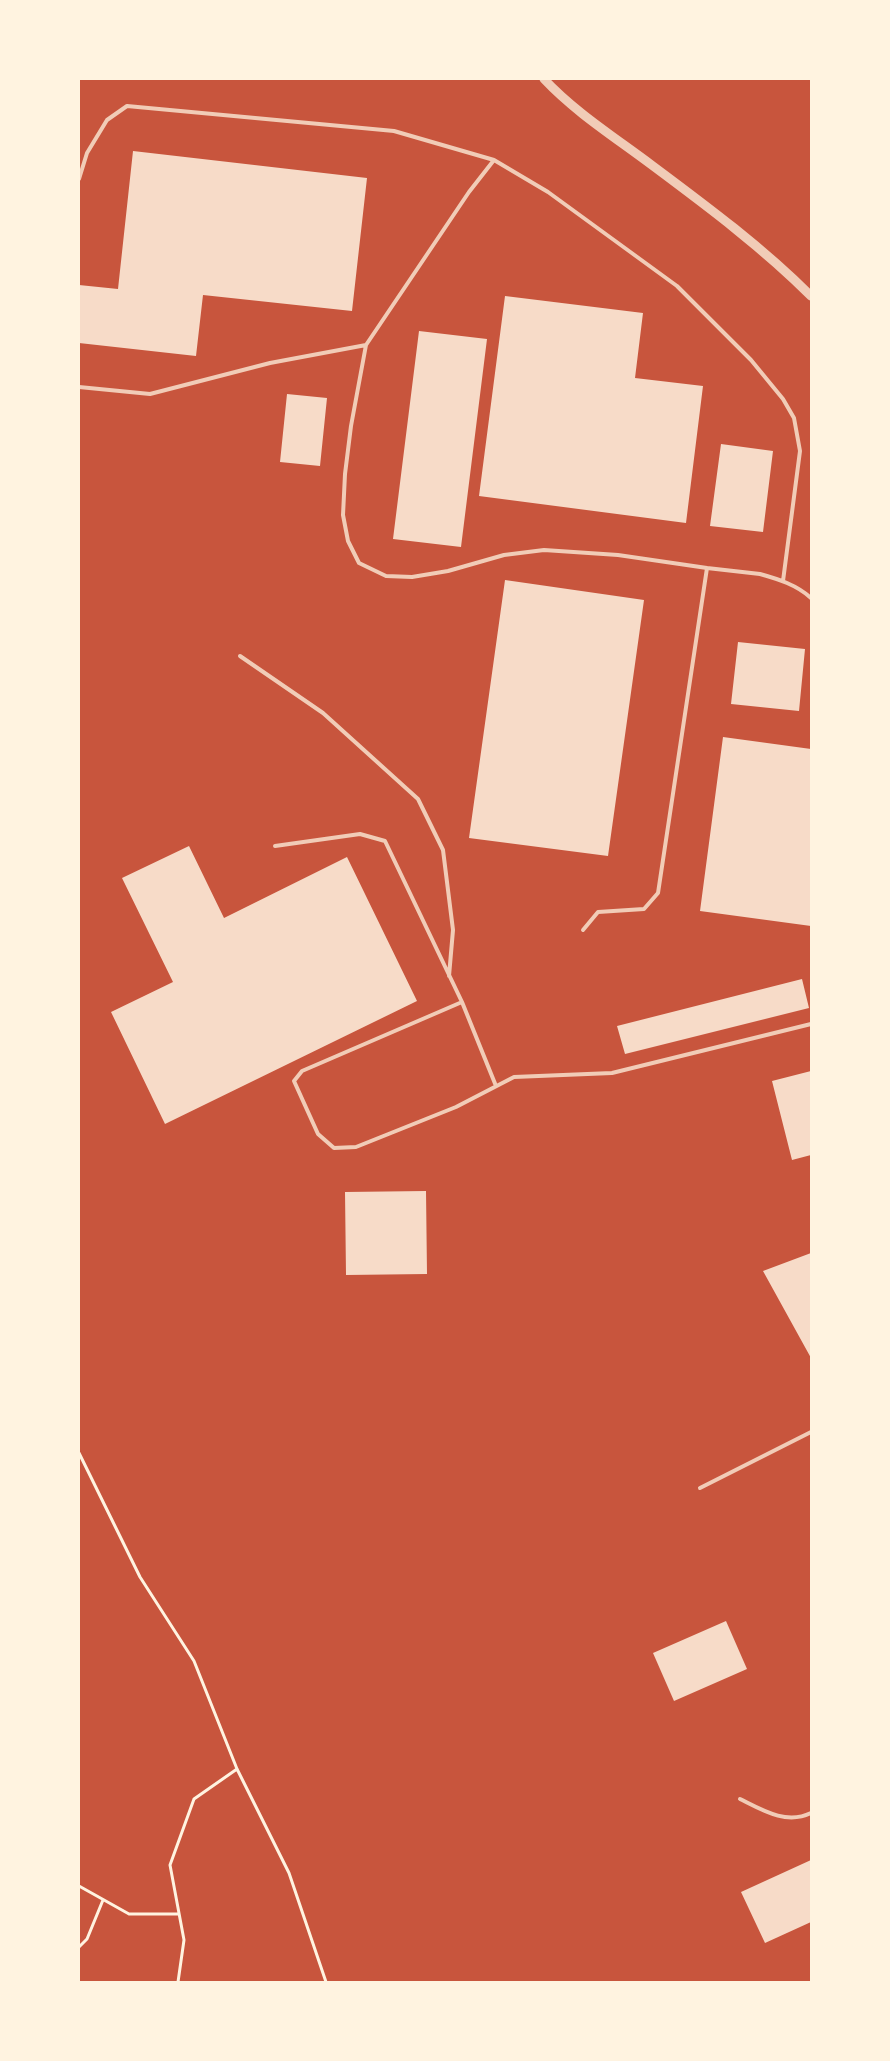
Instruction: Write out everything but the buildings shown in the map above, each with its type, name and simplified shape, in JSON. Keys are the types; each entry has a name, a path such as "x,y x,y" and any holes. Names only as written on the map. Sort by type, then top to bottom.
{"street":[{"path":"544,79 584,117 727,221 779,264 811,296"}],"lane":[{"path":"79,179 87,153 107,120 127,106 394,132 494,160 548,192 677,286 751,360 783,399 794,418 800,451 783,581"},
{"path":"494,160 463,200 366,345 351,426 345,474 343,515 348,541 359,563 386,576 412,577 448,571 504,555 544,550 618,555 760,574 783,581 806,593 811,598"},
{"path":"79,388 150,394 270,363 366,345"},
{"path":"583,930 598,912 644,910 658,893 707,568"},
{"path":"240,656 323,713 418,799 444,850 453,930 449,976"},
{"path":"275,846 360,834 385,841 462,1002 496,1086"},
{"path":"462,1002 302,1071 294,1081 318,1134 334,1148 356,1147 456,1107 514,1077 612,1073 811,1024"},
{"path":"700,1488 811,1432"},
{"path":"740,1799 772,1814 790,1818 805,1816 811,1813"}],"path":[{"path":"79,1453 140,1577 194,1661 237,1768 289,1873 326,1982"},
{"path":"178,1982 184,1940 170,1865 194,1799 237,1768"},
{"path":"79,1886 129,1914 179,1914"},
{"path":"79,1947 86,1939 103,1900"}]}
